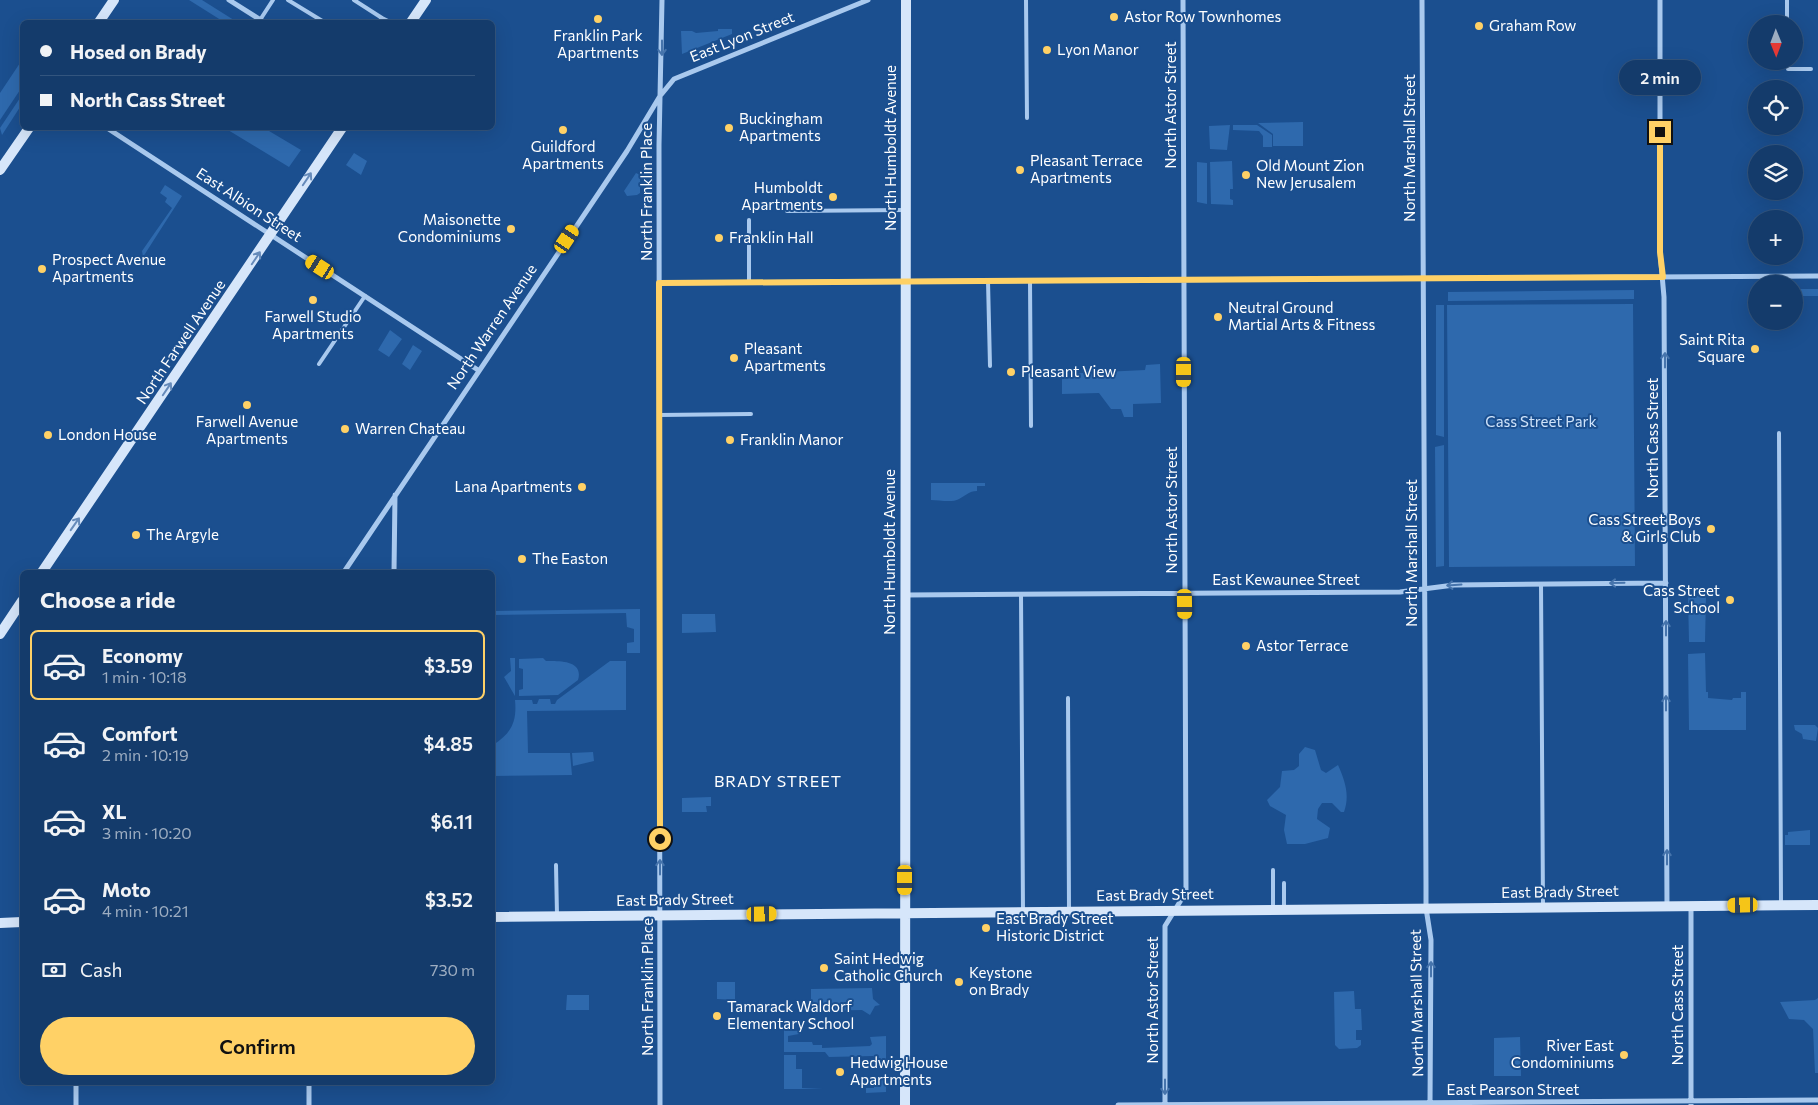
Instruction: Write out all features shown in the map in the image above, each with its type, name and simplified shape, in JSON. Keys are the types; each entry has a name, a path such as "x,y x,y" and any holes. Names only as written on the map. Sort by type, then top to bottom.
{"main road":[{"path":"100,20 114,0"},
{"path":"412,20 426,0"},
{"name":"North Humboldt Avenue","path":"905,1105 906,0"},
{"path":"0,170 28,130"},
{"name":"North Farwell Avenue","path":"43,570 341,130"},
{"path":"0,634 20,604"},
{"name":"East Brady Street","path":"495,917 1818,905"},
{"path":"0,923 20,922"}],"street":[{"path":"229,0 260,20"},
{"name":"North Franklin Place","path":"660,1105 659,283 662,0"},
{"name":"East Lyon Street","path":"660,96 674,78 868,0"},
{"name":"North Astor Street","path":"1165,1105 1165,926 1186,892 1183,0"},
{"name":"North Marshall Street","path":"1422,0 1426,908 1431,940 1430,1104"},
{"name":"North Cass Street","path":"1660,0 1660,252 1663,277 1667,906"},
{"name":"North Warren Avenue","path":"345,570 627,150 660,96"},
{"name":"East Albion Street","path":"110,130 478,370"},
{"path":"659,283 1818,276"},
{"path":"394,570 395,494"},
{"name":"East Kewaunee Street","path":"906,595 1400,592 1454,585 1666,582"},
{"name":"North Cass Street","path":"1691,906 1691,1103"},
{"path":"76,1085 76,1105"},
{"path":"310,1085 310,1105"},
{"name":"East Pearson Street","path":"1118,1105 1691,1103 1818,1100"}],"lane":[{"path":"263,20 273,0"},
{"path":"288,0 321,20"},
{"path":"354,0 386,20"},
{"path":"1026,0 1027,118"},
{"path":"1787,0 1787,15"},
{"path":"1803,69 1811,69"},
{"path":"788,211 906,210"},
{"path":"748,220 749,282"},
{"path":"988,281 990,366"},
{"path":"1030,281 1031,426"},
{"path":"319,364 365,296"},
{"path":"659,415 751,414"},
{"path":"1779,433 1781,905"},
{"path":"1541,584 1542,907"},
{"path":"1021,594 1023,912"},
{"path":"1068,698 1069,911"},
{"path":"556,865 556,916"},
{"path":"1273,870 1273,909"},
{"path":"1284,882 1284,909"}],"green space":[{"path":"189,0 202,0 234,20 221,20"},
{"path":"718,29 732,29 732,34 682,54 681,31 696,33 718,31"},
{"path":"20,63 20,90 0,120 0,93"},
{"path":"20,98 20,107 2,135 0,128"},
{"path":"1303,122 1303,146 1273,146 1273,134 1258,123"},
{"path":"1230,125 1227,150 1210,149 1209,126"},
{"path":"1233,125 1257,125 1272,135 1272,147 1263,147 1263,136 1259,131 1233,130"},
{"path":"228,130 267,130 301,150 289,167"},
{"path":"354,153 367,161 361,175 346,165"},
{"path":"1232,161 1233,189 1230,189 1230,199 1233,200 1233,205 1211,204 1210,162"},
{"path":"1197,162 1207,163 1207,204 1197,202"},
{"path":"636,173 640,175 640,193 627,196 624,191"},
{"path":"165,185 182,196 143,257 142,251 172,208 165,202 167,198 160,193"},
{"path":"1803,289 1818,289 1818,296 1803,296"},
{"path":"1634,290 1634,299 1448,301 1448,292"},
{"name":"Cass Street Park","path":"1633,304 1635,566 1449,567 1447,305"},
{"path":"1436,305 1444,305 1444,437 1436,435"},
{"path":"390,330 402,339 389,357 378,350"},
{"path":"413,345 422,351 410,370 402,364"},
{"path":"1160,364 1161,403 1133,404 1133,417 1124,417 1121,409 1111,409 1099,393 1062,394 1062,374 1145,370 1146,365"},
{"path":"1444,445 1444,566 1436,567 1435,447"},
{"path":"931,483 985,483 985,486 977,486 977,491 956,500 945,501 931,500"},
{"path":"1688,596 1706,596 1705,642 1689,642"},
{"path":"640,609 640,653 627,653 627,643 634,642 634,629 627,627 626,613 495,615 495,611"},
{"path":"682,614 715,614 716,632 682,633"},
{"path":"1705,653 1706,692 1708,692 1708,698 1732,700 1733,698 1741,698 1741,692 1746,692 1746,730 1689,730 1688,654"},
{"path":"510,658 515,658 515,696 504,677 511,671"},
{"path":"543,658 546,661 574,665 579,673 578,680 558,695 519,696 519,690 523,689 523,669 519,668 519,659"},
{"path":"610,661 626,661 626,710 527,711 528,753 570,753 572,775 495,776 495,743 505,736 512,726 515,714 515,700 532,700 533,704 537,704 539,699 550,699 551,704 555,704 557,700"},
{"path":"1794,725 1815,725 1818,728 1816,741 1803,739 1802,734 1795,730"},
{"path":"1305,747 1315,750 1321,770 1326,773 1338,765 1346,788 1346,806 1344,812 1341,812 1332,803 1322,803 1318,809 1317,819 1330,828 1328,838 1305,844 1287,844 1284,830 1286,815 1270,806 1267,800 1280,787 1282,771 1294,770 1299,766 1299,754"},
{"path":"593,752 594,761 573,766 572,753"},
{"path":"711,797 711,806 706,806 707,812 682,812 682,798"},
{"path":"1810,830 1810,845 1785,845 1785,835 1788,835 1788,832"},
{"path":"717,982 735,982 735,1000 717,999"},
{"path":"872,988 873,999 880,1005 875,1006 870,1015 862,1010 811,1011 811,989"},
{"path":"1354,991 1355,1009 1361,1009 1362,1030 1356,1030 1356,1040 1361,1040 1361,1045 1357,1048 1339,1049 1335,1045 1334,992"},
{"path":"567,995 589,995 589,1010 566,1010"},
{"path":"1818,998 1818,1073 1815,1073 1813,1029 1804,1020 1789,1019 1780,1002 1815,1000"},
{"path":"784,1030 799,1031 799,1034 788,1036 788,1042 812,1042 813,1045 822,1045 822,1048 870,1046 872,1044 870,1037 886,1036 886,1066 873,1056 829,1057 825,1052 784,1052"},
{"path":"1520,1037 1521,1076 1494,1076 1494,1038"},
{"path":"784,1055 796,1055 796,1069 802,1069 802,1088 823,1089 784,1089"},
{"path":"879,1076 886,1076 886,1092 866,1093 866,1088 874,1088 874,1080 879,1080"}],"place":[{"name":"Astor Row Townhomes","path":"1114,17"},
{"name":"Franklin Park Apartments","path":"598,19"},
{"name":"Graham Row","path":"1479,26"},
{"name":"Lyon Manor","path":"1047,50"},
{"name":"Buckingham Apartments","path":"729,128"},
{"name":"Guildford Apartments","path":"563,130"},
{"name":"Pleasant Terrace Apartments","path":"1020,170"},
{"name":"Old Mount Zion New Jerusalem","path":"1246,175"},
{"name":"Humboldt Apartments","path":"833,197"},
{"name":"Maisonette Condominiums","path":"511,229"},
{"name":"Franklin Hall","path":"719,238"},
{"name":"Prospect Avenue Apartments","path":"42,269"},
{"name":"Farwell Studio Apartments","path":"313,300"},
{"name":"Neutral Ground Martial Arts & Fitness","path":"1218,317"},
{"name":"Saint Rita Square","path":"1755,349"},
{"name":"Pleasant Apartments","path":"734,358"},
{"name":"Pleasant View","path":"1011,372"},
{"name":"Farwell Avenue Apartments","path":"247,405"},
{"name":"Warren Chateau","path":"345,429"},
{"name":"London House","path":"48,435"},
{"name":"Franklin Manor","path":"730,440"},
{"name":"Lana Apartments","path":"582,487"},
{"name":"Cass Street Boys & Girls Club","path":"1711,529"},
{"name":"The Argyle","path":"136,535"},
{"name":"The Easton","path":"522,559"},
{"name":"Cass Street School","path":"1730,600"},
{"name":"Astor Terrace","path":"1246,646"},
{"name":"East Brady Street Historic District","path":"986,928"},
{"name":"Saint Hedwig Catholic Church","path":"824,968"},
{"name":"Keystone on Brady","path":"959,982"},
{"name":"Tamarack Waldorf Elementary School","path":"717,1016"},
{"name":"River East Condominiums","path":"1624,1055"},
{"name":"Hedwig House Apartments","path":"840,1072"}],"district":[{"name":"BRADY STREET","path":"778,781"}],"route":[{"path":"660,839 659,283 1663,277 1660,252 1660,132"}]}
